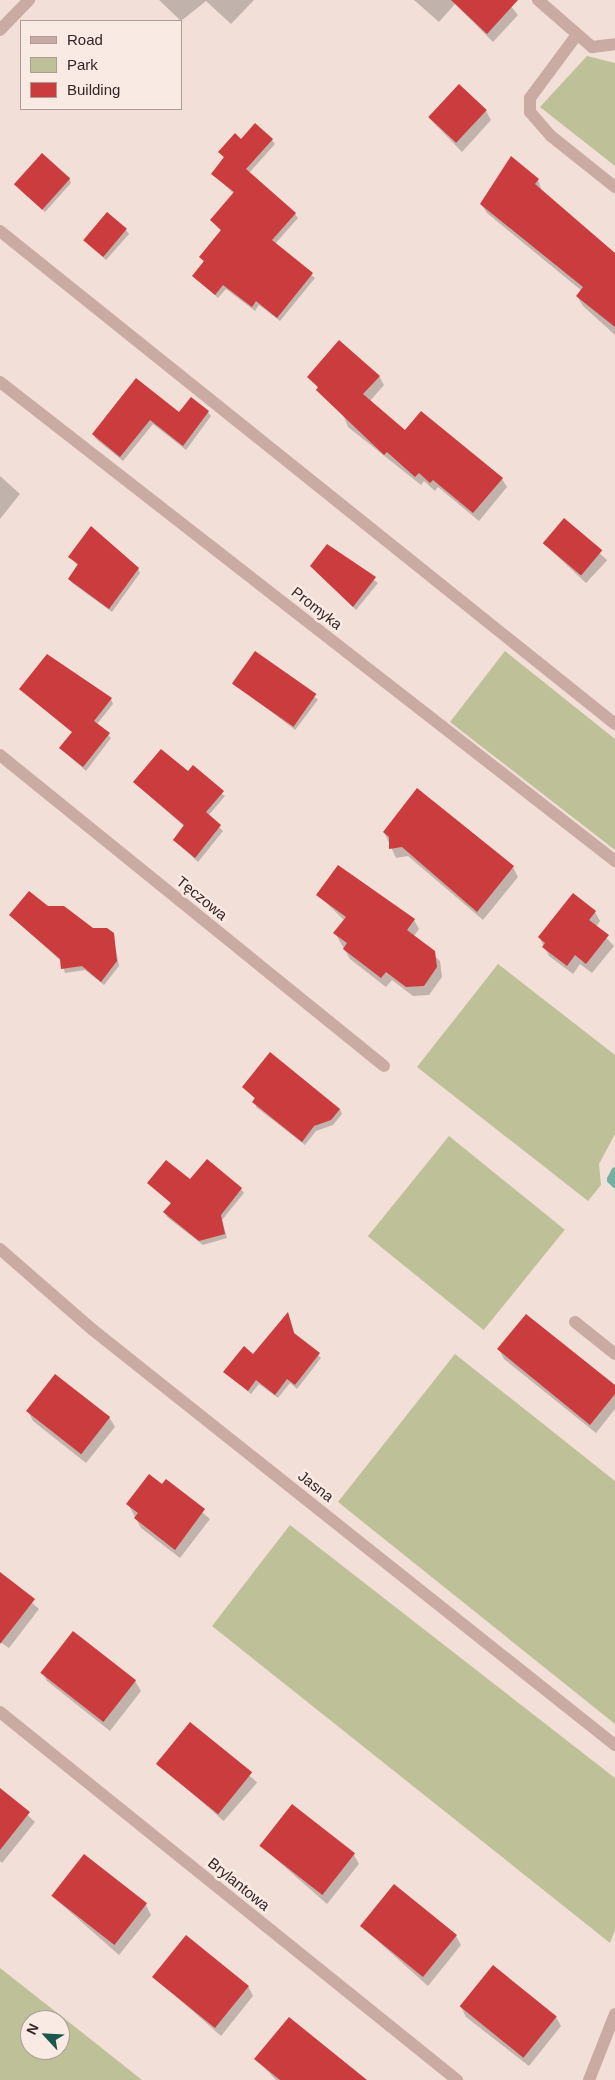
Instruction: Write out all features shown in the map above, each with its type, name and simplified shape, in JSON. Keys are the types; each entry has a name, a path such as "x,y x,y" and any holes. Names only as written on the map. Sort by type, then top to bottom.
{"street":[{"path":"0,30 29,0"},
{"path":"538,0 576,36 592,47 615,44"},
{"path":"576,36 530,98 530,112 552,136 615,186"},
{"path":"0,231 615,724"},
{"name":"Promyka","path":"0,382 615,861"},
{"name":"Tęczowa","path":"0,755 384,1066"},
{"name":"Jasna","path":"0,1249 93,1330 615,1745"},
{"path":"575,1322 615,1354"},
{"name":"Brylantowa","path":"0,1712 457,2080"},
{"path":"589,2080 615,2014"}],"green space":[{"path":"587,56 615,63 615,166 540,107"},
{"path":"505,651 615,739 615,850 450,722"},
{"path":"498,964 615,1055 615,1134 599,1164 601,1185 588,1201 417,1067"},
{"path":"449,1136 565,1230 484,1330 368,1236"},
{"path":"455,1354 615,1481 615,1724 338,1502"},
{"path":"290,1525 615,1778 615,1930 610,1943 212,1626"},
{"path":"0,1968 53,2010 20,2010 20,2060 70,2060 70,2023 142,2080 0,2080"}],"building":[{"path":"451,0 518,0 487,34"},
{"path":"459,84 487,110 456,143 428,117"},
{"path":"255,123 273,139 246,169 296,213 272,240 313,273 277,318 256,301 252,307 223,285 215,295 192,276 204,261 199,257 221,230 210,220 234,192 211,174 224,157 218,152 235,133 241,139"},
{"path":"42,153 70,178 42,210 14,184"},
{"path":"511,156 539,179 535,184 615,253 615,327 576,296 583,287 480,204"},
{"path":"107,212 127,229 103,257 83,240"},
{"path":"339,340 380,376 363,394 405,430 421,411 503,478 473,513 433,480 430,483 419,473 415,477 387,452 384,455 316,390 318,387 307,377"},
{"path":"136,378 179,412 191,397 209,411 183,446 150,420 120,457 92,434"},
{"path":"564,518 602,550 581,575 543,543"},
{"path":"91,526 139,568 109,609 68,579 78,564 68,557"},
{"path":"327,544 376,577 353,607 310,566"},
{"path":"255,651 316,694 293,727 232,684"},
{"path":"47,654 112,698 94,721 110,733 83,767 59,748 72,732 19,689"},
{"path":"161,749 188,771 193,765 224,791 206,812 221,825 195,858 173,840 184,825 133,782"},
{"path":"417,788 514,866 477,912 402,847 389,849 389,837 383,832"},
{"path":"338,865 415,919 407,930 435,951 437,967 424,986 406,987 386,972 381,978 343,949 347,943 333,933 346,917 316,895"},
{"path":"29,891 48,906 64,906 93,928 107,928 114,933 117,961 101,982 82,966 61,969 60,959 9,915"},
{"path":"573,893 596,911 589,920 609,935 586,964 575,955 567,966 542,947 545,943 538,937"},
{"path":"270,1052 340,1109 331,1120 314,1126 302,1142 252,1102 255,1098 242,1087"},
{"path":"207,1159 242,1188 221,1215 225,1234 199,1241 163,1212 171,1203 147,1183 166,1160 190,1179"},
{"path":"288,1312 294,1333 320,1353 295,1385 287,1379 275,1395 256,1380 248,1391 223,1372 244,1346 253,1354"},
{"path":"526,1314 615,1385 615,1394 590,1425 497,1349"},
{"path":"55,1374 110,1417 81,1454 26,1411"},
{"path":"149,1474 162,1484 166,1479 205,1509 175,1550 134,1518 138,1513 126,1504"},
{"path":"0,1572 35,1599 0,1644"},
{"path":"73,1631 136,1680 103,1722 40,1673"},
{"path":"190,1722 252,1772 218,1814 156,1764"},
{"path":"0,1788 30,1812 0,1850"},
{"path":"292,1804 355,1853 322,1895 259,1846"},
{"path":"84,1854 147,1903 114,1945 51,1896"},
{"path":"394,1884 457,1935 423,1977 360,1926"},
{"path":"186,1935 249,1986 215,2028 152,1977"},
{"path":"493,1965 557,2017 523,2058 460,2006"},
{"path":"289,2017 367,2080 280,2080 254,2059"}],"waterway":[{"path":"615,1171 611,1179 615,1183"}]}
